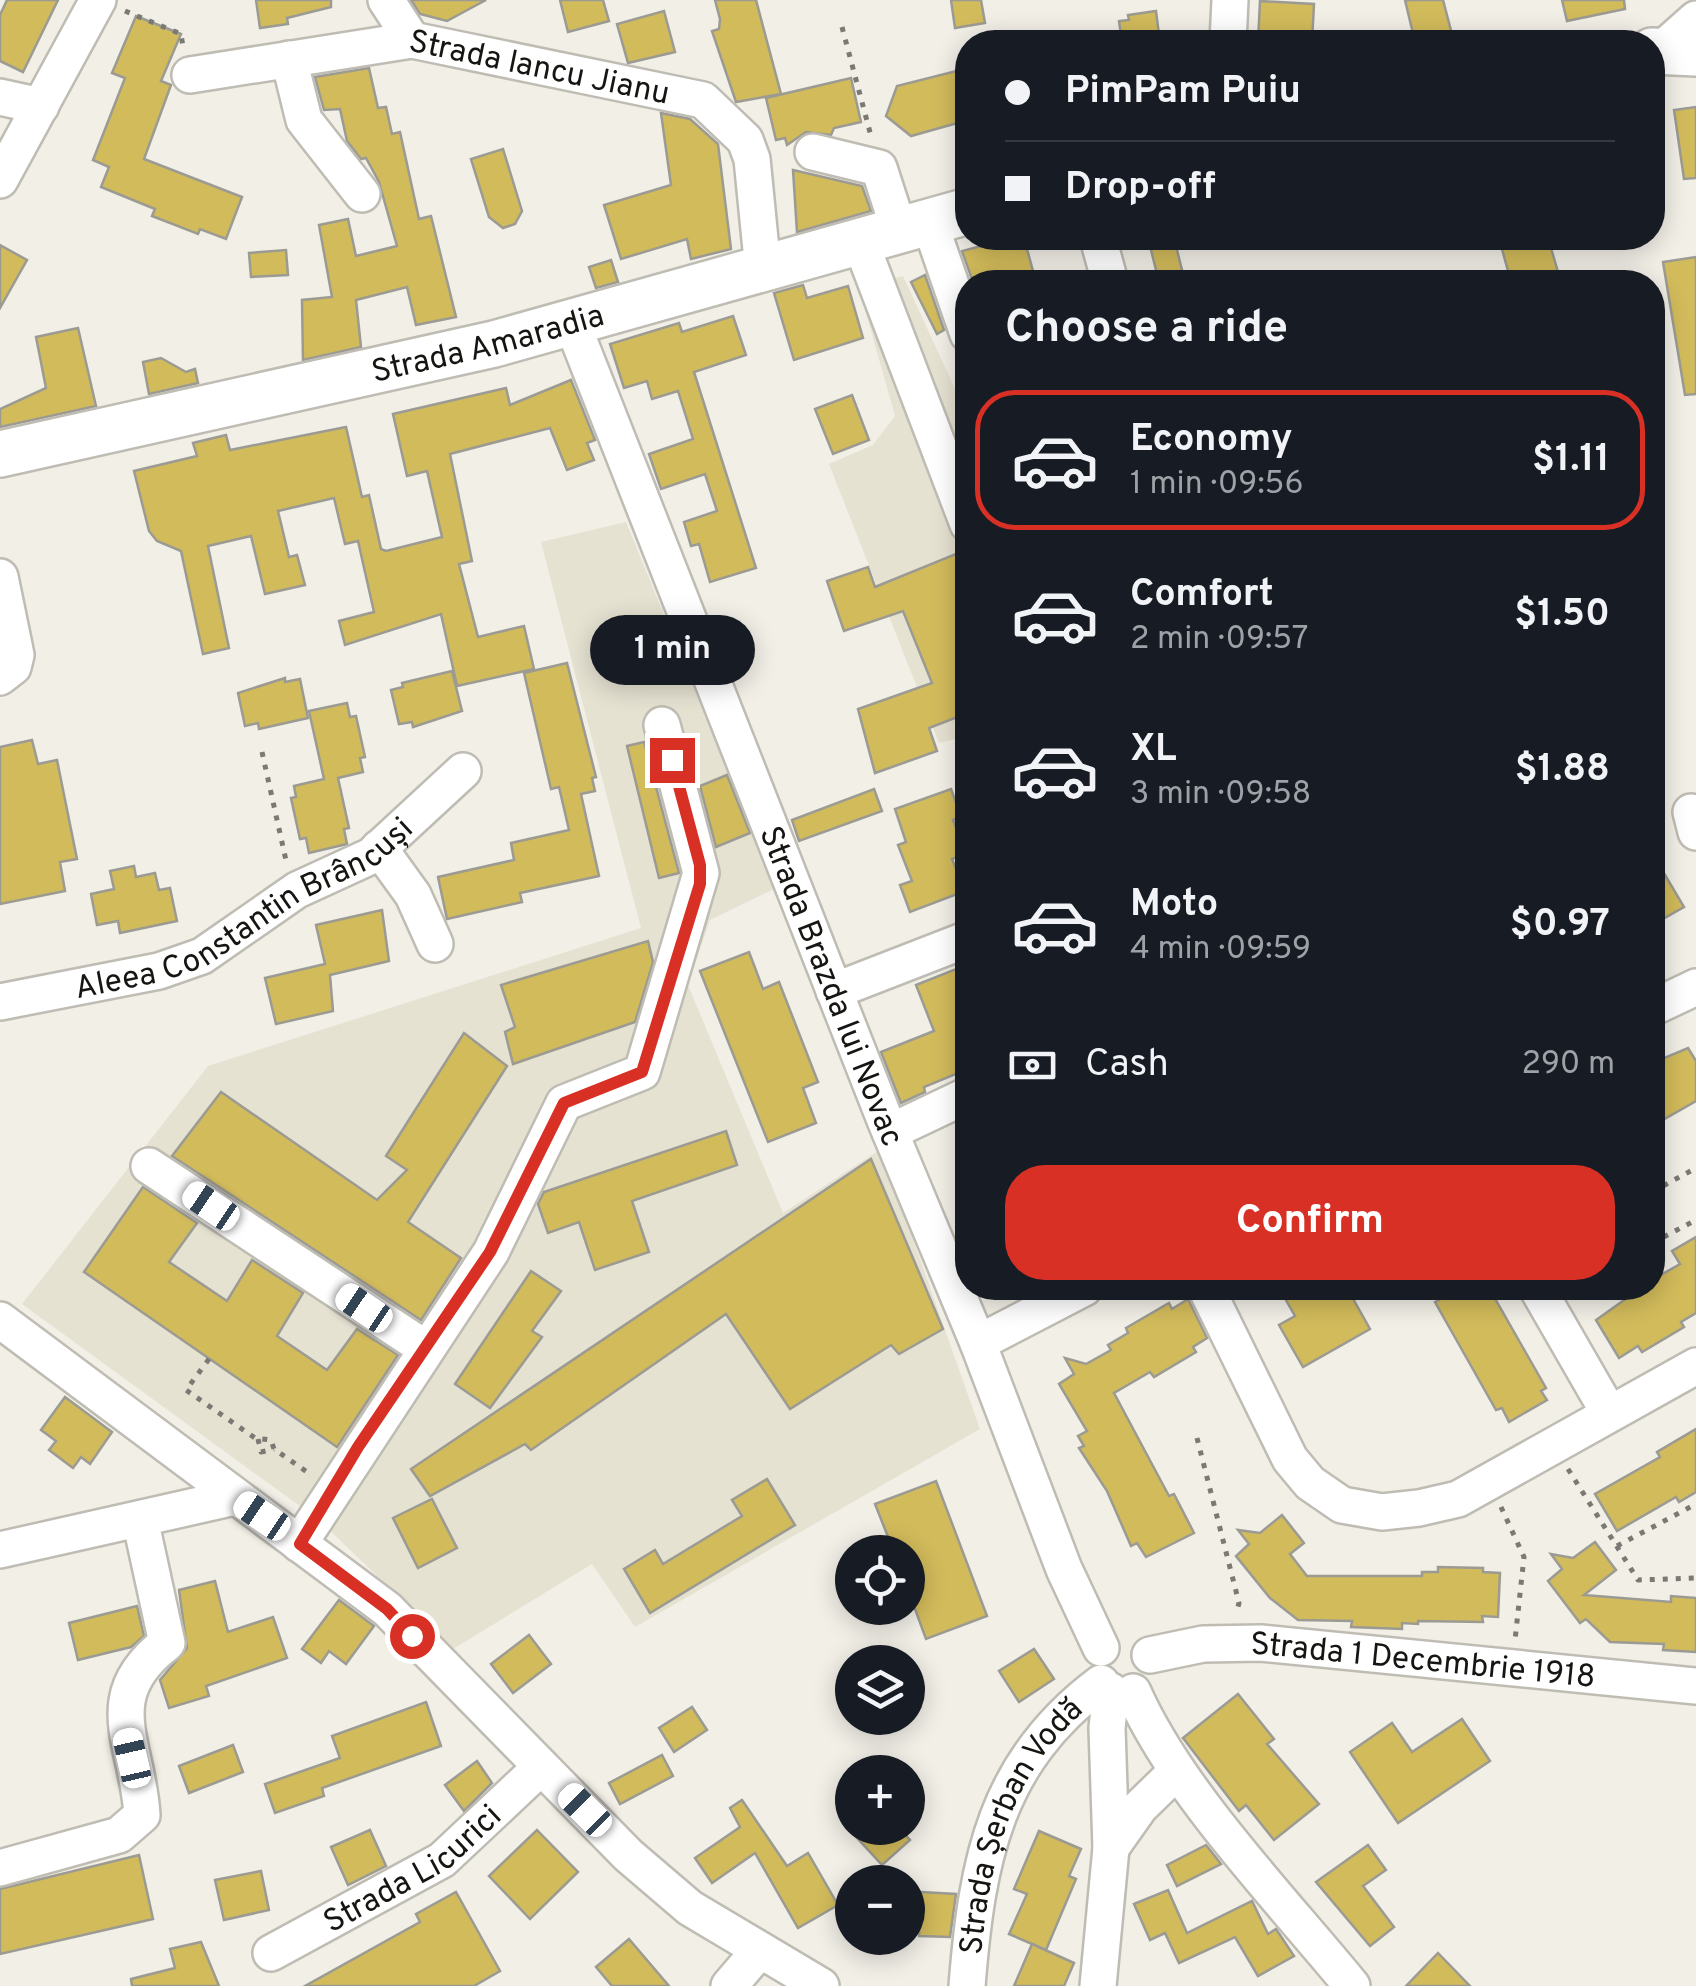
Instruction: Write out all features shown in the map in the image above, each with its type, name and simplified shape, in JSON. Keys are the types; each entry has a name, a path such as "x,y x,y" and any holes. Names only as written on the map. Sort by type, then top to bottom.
{"main road":[{"name":"Strada Amaradia","path":"0,454 312,388 572,323 914,226"}],"street":[{"path":"0,180 98,0"},
{"path":"386,0 412,40"},
{"path":"1229,30 1230,0"},
{"path":"1670,52 1696,18"},
{"name":"Strada Iancu Jianu","path":"190,75 412,40 703,100 746,140 752,159 763,270"},
{"path":"288,59 304,120 362,194"},
{"path":"0,97 41,106"},
{"path":"812,152 879,168 914,226 955,308"},
{"path":"914,226 955,452"},
{"name":"Strada Brazda lui Novac","path":"572,323 955,1288"},
{"path":"0,577 16,655 13,667 0,677"},
{"path":"300,1544 490,1252 564,1103 642,1072 701,873 662,725"},
{"name":"Aleea Constantin Brâncuși","path":"0,1002 159,971 202,956 294,892 379,848 464,771"},
{"path":"379,848 413,895 435,944"},
{"path":"834,991 955,943"},
{"path":"1665,1002 1696,987"},
{"path":"890,1132 955,1101"},
{"path":"150,1166 426,1348"},
{"name":"Strada Brazda lui Novac","path":"960,1300 1064,1569 1111,1678 1178,1770 1352,1986"},
{"path":"978,1343 1061,1300"},
{"path":"1212,1300 1290,1459 1310,1484 1342,1505 1382,1512 1458,1499 1696,1366"},
{"path":"1544,1300 1609,1413"},
{"path":"0,1320 387,1609 628,1854 690,1908 821,1986"},
{"path":"0,1550 235,1497"},
{"path":"0,1868 119,1835 130,1830 142,1815 126,1732 125,1696 144,1661 167,1643 140,1519"},
{"path":"1128,1637 1141,1643 1150,1655 1149,1678 1111,1678 1112,1639 1128,1637"},
{"name":"Strada 1 Decembrie 1918","path":"1150,1655 1227,1642 1696,1686"},
{"name":"Strada Șerban Vodă","path":"1098,1986 1111,1848 1107,1728 1111,1678"},
{"name":"Strada Șerban Vodă","path":"966,1986 977,1897 994,1823 1025,1756 1062,1712 1111,1678"},
{"name":"Strada Licurici","path":"271,1953 442,1860 541,1767"},
{"name":"Strada Șerban Vodă","path":"1111,1848 1140,1807 1178,1770"},
{"path":"729,1986 759,1951"}],"path":[{"path":"98,0 181,34 190,75"},
{"path":"842,26 879,168"},
{"path":"262,752 294,892"},
{"path":"1665,1185 1696,1168"},
{"path":"1665,1236 1696,1220"},
{"path":"209,1359 186,1390 258,1439 271,1440 274,1449 332,1490"},
{"path":"1197,1438 1239,1603 1227,1642"},
{"path":"258,1439 261,1452 274,1449"},
{"path":"1553,1445 1638,1580 1696,1578"},
{"path":"1489,1481 1524,1557 1512,1671"},
{"path":"1617,1546 1696,1504"}],"shaded area":[{"path":"903,276 955,389 955,739 939,743 829,464 873,445 895,416 859,288"},
{"path":"626,522 776,888 710,920 688,985 783,1213 881,1149 980,1429 635,1627 592,1564 453,1649 319,1520 22,1304 208,1066 641,928 541,542"}],"building":[{"path":"7,0 58,0 23,72 0,61 0,15"},
{"path":"256,0 331,0 331,7 287,18 288,24 260,28"},
{"path":"411,0 486,0 447,21 420,14"},
{"path":"560,0 603,0 609,21 568,32"},
{"path":"715,0 756,0 781,94 736,102 712,31 719,29 720,19"},
{"path":"951,0 981,0 985,23 955,28"},
{"path":"1405,0 1443,0 1451,30 1412,30"},
{"path":"1562,0 1624,0 1625,9 1567,21"},
{"path":"1260,1 1314,4 1313,30 1259,30"},
{"path":"664,11 675,52 628,63 617,24"},
{"path":"1156,11 1158,30 1120,30 1119,21 1129,20 1128,15"},
{"path":"136,16 181,34 161,81 171,85 144,159 242,197 226,239 200,229 198,234 152,216 155,209 101,187 109,167 93,160 125,78 112,73"},
{"path":"369,68 378,108 386,107 392,134 400,132 419,219 431,216 456,317 416,325 407,287 356,300 361,347 303,360 302,300 332,297 319,225 348,219 356,256 397,246 379,182 366,158 361,159 347,141 340,109 324,110 315,77"},
{"path":"955,71 955,124 911,136 886,116 897,86"},
{"path":"851,78 861,122 834,128 831,135 806,132 787,145 785,138 776,140 766,98"},
{"path":"1696,107 1696,178 1684,179 1674,110"},
{"path":"661,113 690,119 718,144 731,249 691,259 687,239 621,259 604,205 671,185"},
{"path":"503,149 522,211 515,224 503,228 489,217 471,159"},
{"path":"793,170 862,186 871,211 797,232"},
{"path":"0,245 27,260 0,308"},
{"path":"286,250 288,275 251,277 249,253"},
{"path":"1027,250 1033,270 969,270 962,251"},
{"path":"1151,250 1177,250 1182,270 1156,270"},
{"path":"1502,250 1552,250 1557,270 1508,270"},
{"path":"1696,257 1696,394 1685,395 1663,262"},
{"path":"611,260 618,282 596,288 589,267"},
{"path":"925,275 944,330 937,334 911,282"},
{"path":"803,285 807,298 848,286 863,338 794,360 774,293"},
{"path":"733,316 746,355 694,372 756,568 710,582 699,544 691,546 684,522 717,511 705,474 661,489 649,454 693,439 678,391 652,399 647,381 624,388 610,344 679,323 682,332"},
{"path":"78,328 96,406 0,427 0,409 46,388 36,337"},
{"path":"161,358 186,372 195,369 198,383 149,394 143,362"},
{"path":"571,380 595,440 587,443 594,460 567,470 550,428 450,454 472,561 459,564 478,637 524,626 534,669 457,686 441,614 345,645 339,621 374,612 358,541 345,544 334,498 278,511 289,557 297,555 305,585 265,594 251,536 208,546 229,648 203,654 181,551 157,541 149,531 134,471 197,456 193,443 226,435 230,450 346,427 362,497 369,495 381,549 386,551 442,537 427,471 407,476 393,414 506,388 510,405"},
{"path":"852,395 869,440 833,454 815,409"},
{"path":"955,554 955,718 929,728 937,751 875,773 858,709 932,683 903,611 844,631 827,581 868,567 875,587"},
{"path":"567,663 596,777 592,778 595,791 581,794 599,876 520,893 522,902 447,919 438,877 514,860 511,843 569,830 559,787 551,789 524,673"},
{"path":"452,671 462,711 413,727 412,722 399,724 391,690 403,687 402,683"},
{"path":"285,678 285,682 300,679 308,718 259,729 258,723 245,726 238,693"},
{"path":"347,703 350,717 356,716 365,757 360,758 363,772 338,778 349,828 344,829 347,844 309,853 306,838 300,839 291,798 296,797 294,786 324,779 309,711"},
{"path":"32,740 38,764 57,760 77,859 60,862 65,891 0,904 0,747"},
{"path":"644,742 679,873 659,878 627,746"},
{"path":"727,775 750,833 716,847 700,786"},
{"path":"874,789 882,811 799,841 792,820"},
{"path":"951,789 955,800 955,895 910,912 900,885 912,881 898,845 906,842 895,809"},
{"path":"134,866 136,877 155,873 159,890 170,888 177,921 120,933 118,921 97,925 91,894 114,889 110,871"},
{"path":"1665,875 1684,907 1665,918"},
{"path":"382,910 389,961 330,975 333,1011 276,1024 265,978 325,964 316,925"},
{"path":"648,941 653,962 635,1022 513,1064 505,1032 515,1027 501,985"},
{"path":"749,952 763,989 779,982 818,1082 803,1088 816,1123 768,1142 700,971"},
{"path":"955,969 955,1074 924,1087 925,1092 901,1103 881,1052 934,1031 916,985"},
{"path":"464,1033 507,1066 408,1222 461,1258 421,1320 172,1156 221,1092 377,1200 407,1170 386,1156"},
{"path":"1688,1048 1696,1061 1696,1101 1665,1119 1665,1058"},
{"path":"726,1131 737,1165 632,1201 649,1252 595,1270 579,1222 548,1233 538,1204 544,1192"},
{"path":"871,1159 943,1329 899,1354 891,1345 790,1409 726,1314 531,1450 525,1444 430,1496 411,1469"},
{"path":"143,1187 197,1223 169,1262 227,1301 252,1260 303,1293 277,1336 327,1370 357,1329 398,1355 337,1447 84,1272"},
{"path":"1696,1237 1696,1313 1681,1322 1684,1327 1642,1352 1638,1346 1619,1358 1596,1320 1624,1300 1665,1300 1665,1273 1680,1264 1672,1251"},
{"path":"531,1271 561,1291 532,1331 542,1337 490,1408 455,1384"},
{"path":"1188,1300 1207,1338 1193,1347 1196,1352 1154,1377 1150,1372 1114,1393 1169,1496 1174,1494 1194,1533 1146,1557 1137,1543 1131,1546 1107,1491 1079,1448 1084,1446 1078,1436 1087,1431 1059,1384 1074,1374 1065,1358 1086,1364 1111,1350 1108,1345 1128,1333 1126,1328 1169,1303 1172,1309"},
{"path":"1286,1300 1354,1300 1370,1329 1303,1367 1279,1325 1295,1316"},
{"path":"1496,1300 1546,1388 1541,1391 1547,1400 1509,1422 1502,1408 1496,1410 1435,1302"},
{"path":"65,1397 112,1432 90,1464 81,1457 73,1468 49,1450 56,1441 41,1430"},
{"path":"1696,1429 1696,1492 1679,1502 1676,1497 1617,1531 1595,1494 1660,1457 1657,1452"},
{"path":"767,1479 795,1525 650,1613 624,1569 655,1550 663,1564 742,1516 732,1500"},
{"path":"936,1481 987,1616 926,1639 921,1625 925,1625 925,1535 887,1535 875,1504"},
{"path":"432,1499 457,1548 418,1568 393,1518"},
{"path":"1282,1515 1304,1543 1290,1554 1307,1576 1422,1576 1422,1572 1438,1572 1438,1567 1483,1568 1483,1572 1500,1573 1498,1617 1482,1616 1483,1622 1402,1623 1402,1629 1351,1627 1352,1621 1298,1620 1270,1598 1236,1556 1249,1544 1238,1530 1260,1533"},
{"path":"1595,1542 1616,1570 1584,1595 1671,1602 1671,1596 1696,1598 1696,1652 1663,1650 1664,1644 1610,1642 1586,1619 1580,1623 1548,1581 1562,1569 1551,1554 1573,1558"},
{"path":"215,1581 228,1632 273,1617 287,1658 206,1686 209,1696 169,1708 160,1680 187,1648 179,1590"},
{"path":"339,1600 374,1626 346,1664 329,1651 321,1663 302,1649"},
{"path":"137,1606 144,1636 131,1647 78,1660 69,1623"},
{"path":"529,1635 551,1664 513,1693 491,1664"},
{"path":"1034,1649 1054,1679 1019,1702 999,1671"},
{"path":"1238,1694 1274,1739 1267,1744 1319,1804 1274,1840 1246,1805 1239,1811 1183,1738"},
{"path":"426,1702 441,1746 322,1788 324,1796 275,1813 265,1784 340,1758 332,1736"},
{"path":"692,1707 707,1730 674,1752 659,1728"},
{"path":"1462,1719 1490,1761 1398,1823 1350,1752 1392,1723 1412,1752"},
{"path":"233,1745 243,1772 189,1793 179,1766"},
{"path":"662,1755 673,1776 620,1804 609,1783"},
{"path":"477,1761 492,1783 464,1811 445,1785"},
{"path":"742,1800 787,1866 808,1853 835,1900 835,1907 798,1928 755,1853 712,1883 695,1858 740,1827 730,1808"},
{"path":"370,1830 386,1866 348,1885 331,1847"},
{"path":"537,1830 578,1872 530,1919 489,1876"},
{"path":"1039,1831 1081,1849 1069,1876 1076,1879 1046,1950 1009,1934 1027,1894 1014,1889"},
{"path":"864,1845 904,1845 882,1865"},
{"path":"1206,1845 1221,1864 1177,1886 1167,1865"},
{"path":"1368,1845 1386,1870 1363,1886 1394,1927 1370,1946 1316,1882"},
{"path":"139,1855 153,1919 0,1954 0,1889"},
{"path":"261,1871 269,1910 224,1920 215,1880"},
{"path":"1168,1890 1187,1933 1252,1901 1268,1934 1276,1929 1294,1956 1258,1976 1235,1937 1179,1963 1165,1933 1150,1940 1134,1904"},
{"path":"456,1892 500,1971 474,1986 305,1986 420,1922 416,1914"},
{"path":"925,1892 956,1894 950,1937 925,1936"},
{"path":"629,1939 669,1986 612,1986 596,1967"},
{"path":"201,1942 219,1986 132,1986 131,1979 175,1968 170,1949"},
{"path":"1032,1944 1074,1963 1064,1986 1014,1986"},
{"path":"1438,1953 1470,1986 1406,1986"}],"route":[{"path":"412,1636 387,1609 300,1544 358,1447 490,1252 564,1103 642,1072 700,884 700,865 672,760"}]}
